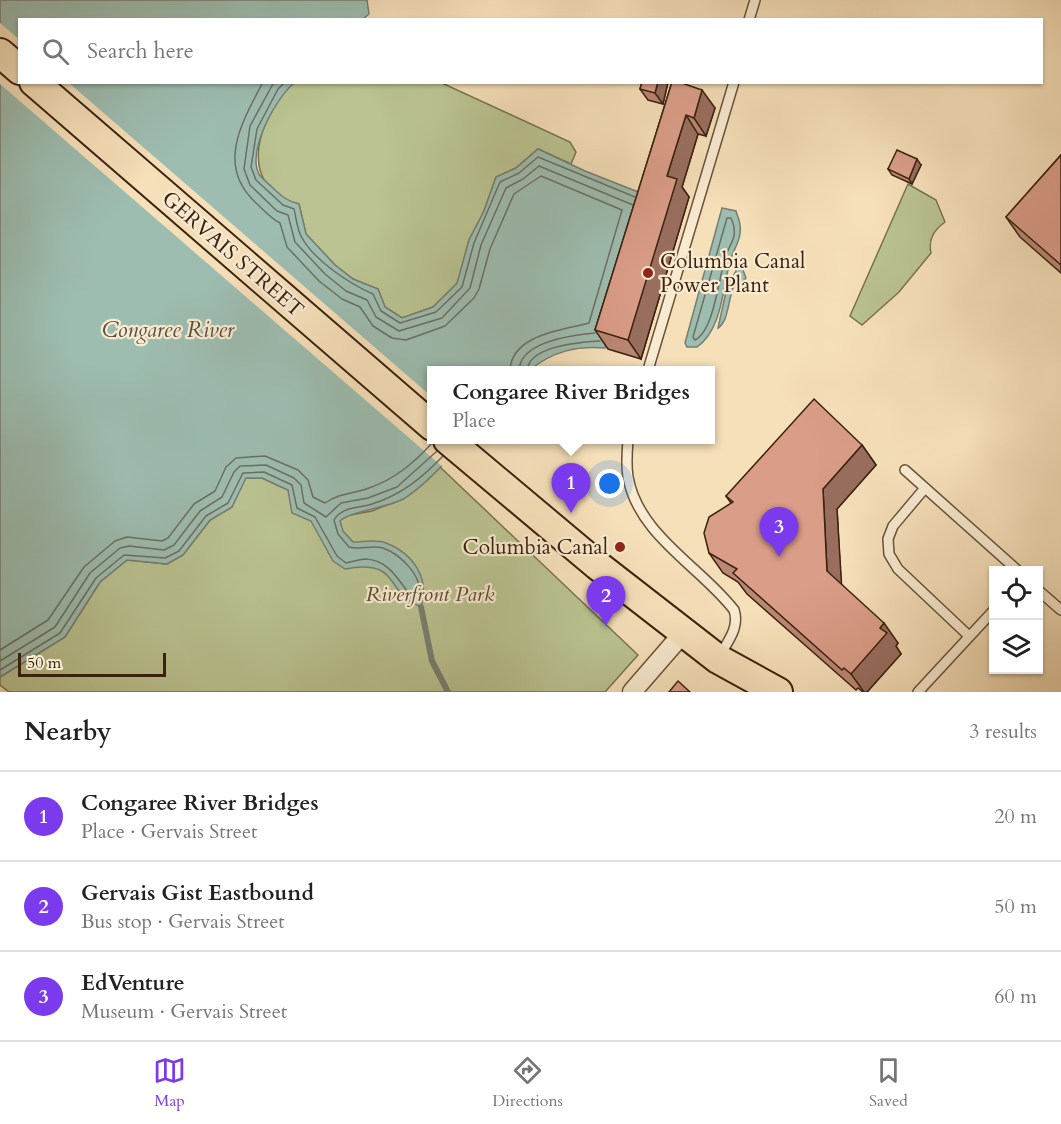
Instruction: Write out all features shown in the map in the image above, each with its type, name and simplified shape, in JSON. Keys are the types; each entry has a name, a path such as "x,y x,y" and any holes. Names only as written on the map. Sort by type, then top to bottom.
{"main road":[{"path":"0,53 18,68"},
{"name":"GERVAIS STREET","path":"36,84 427,422"},
{"path":"453,444 521,503 718,659 778,692"},
{"path":"718,659 738,692"}],"street":[{"path":"632,692 684,632"}],"lane":[{"path":"750,18 754,0"},
{"path":"650,366 733,84"},
{"path":"628,444 628,477 637,504 688,565 734,610 737,618 735,628 718,659"},
{"path":"905,470 1013,566"},
{"path":"925,488 893,526 888,539 889,554 897,569 969,636"},
{"path":"1043,594 1061,610"},
{"path":"918,692 989,614"}],"green space":[{"path":"292,84 444,84 570,142 576,152 571,164 538,149 516,168 496,177 484,211 469,240 458,283 433,307 402,318 385,307 378,289 353,279 335,265 306,234 299,204 279,196 266,183 259,167 259,149 270,113"},
{"path":"908,184 936,200 945,222 933,235 930,243 931,253 899,292 862,325 850,316"},
{"name":"Riverfront Park","path":"440,467 638,655 605,692 9,692 0,685 0,677 65,637 100,582 127,560 167,564 183,555 210,520 232,507 245,478 262,478 345,516 372,511 404,498"}],"water":[{"name":"Congaree River","path":"0,0 367,0 369,14 364,18 18,18 18,84 293,84 279,100 265,125 257,152 256,164 259,174 281,196 299,204 306,234 335,265 353,279 378,289 385,307 402,318 433,307 457,283 469,240 484,211 496,177 516,168 538,149 585,171 651,197 605,348 565,351 547,358 536,366 427,366 427,444 462,444 430,478 405,498 340,521 343,531 353,542 386,543 412,561 421,577 423,587 421,607 401,594 384,572 375,568 363,567 345,569 333,561 311,521 292,513 288,490 262,478 246,478 232,507 210,520 183,555 167,564 127,560 100,582 65,637 0,677"},
{"path":"722,208 736,211 740,223 739,239 730,261 717,319 712,330 697,347 687,347 685,343"},
{"path":"738,257 746,278 742,284 734,286 726,315 722,325 718,328 727,287 736,271 733,260"}],"pier":[{"path":"0,23 18,38 18,84 70,84 427,393 427,444 466,444 444,468 0,84"}],"building":[{"path":"641,84 657,84 655,93 640,89"},
{"path":"671,84 685,84 702,90 694,118 686,115 667,176 677,179 628,340 595,330"},
{"path":"897,150 917,159 909,179 888,169"},
{"path":"1061,155 1061,265 1006,217"},
{"path":"814,399 862,445 823,489 827,571 884,623 880,628 887,633 851,674 844,668 842,670 733,573 737,569 709,553 704,533 709,517 733,502 726,496"},
{"path":"678,681 690,692 669,692"}],"waterway":[{"path":"421,607 432,661 448,692"}],"place":[{"name":"Columbia Canal Power Plant","path":"648,273"},
{"name":"Congaree River Bridges","path":"571,513"},
{"name":"Columbia Canal","path":"620,547"},
{"name":"EdVenture","path":"779,557"},
{"name":"Gervais Gist Eastbound","path":"606,626"}]}
